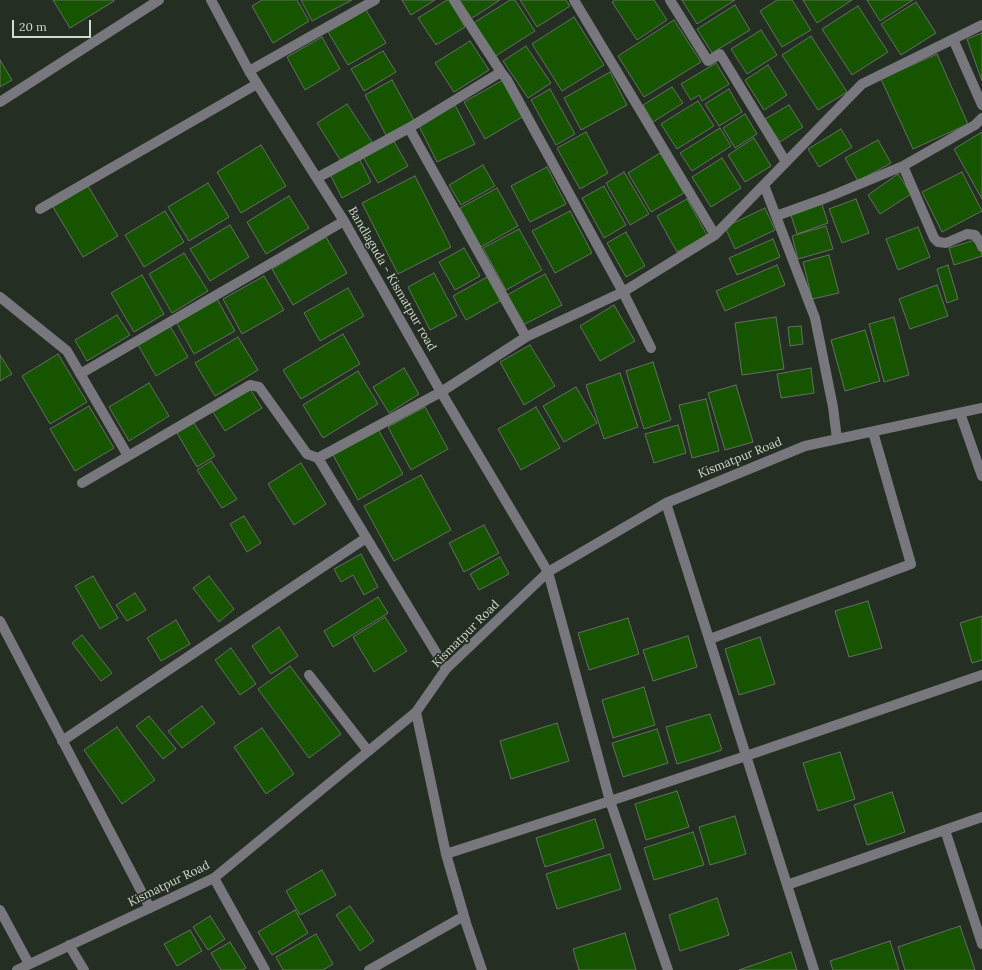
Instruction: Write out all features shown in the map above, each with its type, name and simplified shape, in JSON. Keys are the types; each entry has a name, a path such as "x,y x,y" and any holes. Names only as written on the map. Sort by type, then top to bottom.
{"street":[{"path":"0,102 159,0"},
{"name":"Bandlaguda - Kismatpur road","path":"211,0 249,71 344,221 441,392 548,572 610,801 668,970"},
{"path":"249,71 375,0"},
{"path":"454,0 507,80 623,292 651,348"},
{"path":"574,0 715,235"},
{"path":"670,0 708,62 720,54 786,162"},
{"path":"318,458 441,392 526,337 623,292 715,235 862,84 982,25"},
{"path":"953,39 982,105"},
{"path":"318,178 409,128 501,72"},
{"path":"40,209 257,84"},
{"path":"776,216 826,198 903,166 975,125 982,118"},
{"path":"409,128 526,337"},
{"path":"903,166 934,238 938,242 946,243 967,234 971,234 975,235 982,248"},
{"path":"764,186 815,318 833,407 837,439"},
{"path":"80,374 344,221"},
{"path":"0,297 67,351 128,456"},
{"path":"82,483 250,385 259,387 307,454 318,458 446,669"},
{"name":"Kismatpur Road","path":"17,970 214,878 416,712 446,669 548,572 666,502 805,446 960,414 982,408"},
{"path":"960,414 982,476"},
{"path":"710,639 911,564 873,432"},
{"path":"666,502 814,970"},
{"path":"62,741 366,538"},
{"path":"0,621 150,908"},
{"path":"309,675 368,752"},
{"path":"446,854 746,756 982,675"},
{"path":"416,712 446,854 482,970"},
{"path":"787,885 982,816"},
{"path":"945,830 982,944"},
{"path":"214,878 265,970"},
{"path":"0,910 29,964"},
{"path":"369,970 464,916"},
{"path":"69,945 84,970"}],"building":[{"path":"53,0 114,0 114,1 70,28"},
{"path":"262,0 297,0 309,21 273,43 252,6"},
{"path":"301,0 352,0 312,21"},
{"path":"402,0 435,0 411,15"},
{"path":"449,0 465,27 436,45 418,18"},
{"path":"457,0 500,0 469,20"},
{"path":"510,0 515,0 535,31 494,57 472,24"},
{"path":"520,0 566,0 570,6 537,27"},
{"path":"615,0 654,0 667,20 637,40 612,2"},
{"path":"682,0 735,0 697,24"},
{"path":"777,0 792,0 811,30 782,47 760,11"},
{"path":"803,0 852,0 817,23"},
{"path":"867,0 913,0 880,21"},
{"path":"916,2 936,33 901,55 881,24"},
{"path":"735,5 750,30 712,53 697,29"},
{"path":"858,6 888,52 852,75 822,29"},
{"path":"366,10 386,43 348,65 328,32"},
{"path":"574,17 604,65 562,91 532,44"},
{"path":"674,20 701,62 644,97 618,56"},
{"path":"761,30 777,55 747,74 731,49"},
{"path":"982,33 982,81 967,39"},
{"path":"811,36 847,92 818,110 782,55"},
{"path":"322,37 340,69 305,90 287,57"},
{"path":"470,41 489,70 454,92 435,63"},
{"path":"526,46 551,83 528,98 503,61"},
{"path":"383,51 396,72 364,91 351,69"},
{"path":"937,54 968,124 913,149 881,79"},
{"path":"0,60 12,80 0,87"},
{"path":"716,63 729,84 702,101 699,95 691,100 681,84"},
{"path":"768,65 787,95 764,110 745,80"},
{"path":"610,72 627,105 581,130 564,98"},
{"path":"392,80 414,120 386,135 365,95"},
{"path":"503,80 524,116 485,139 464,102"},
{"path":"672,87 683,103 653,122 643,105"},
{"path":"550,89 575,134 556,145 531,100"},
{"path":"729,89 742,112 719,126 705,104"},
{"path":"698,101 714,126 677,149 661,124"},
{"path":"347,104 372,142 341,161 317,123"},
{"path":"455,105 475,144 437,162 418,124"},
{"path":"789,105 803,127 780,142 765,119"},
{"path":"745,114 757,134 735,148 723,128"},
{"path":"720,128 731,146 692,171 680,153"},
{"path":"841,129 852,147 819,167 808,149"},
{"path":"586,132 608,173 580,189 557,148"},
{"path":"982,132 982,199 954,149"},
{"path":"392,138 408,166 378,183 362,155"},
{"path":"754,138 771,166 745,182 728,155"},
{"path":"878,140 891,163 858,181 845,158"},
{"path":"261,145 286,186 241,213 217,172"},
{"path":"660,153 684,193 651,212 628,173"},
{"path":"359,158 371,182 342,198 330,174"},
{"path":"722,158 741,188 711,207 692,177"},
{"path":"483,165 495,186 461,205 449,185"},
{"path":"547,167 566,204 530,222 511,186"},
{"path":"624,172 649,214 630,225 606,183"},
{"path":"962,172 982,211 942,232 922,192"},
{"path":"898,174 911,194 880,214 868,195"},
{"path":"415,176 451,247 398,274 362,203"},
{"path":"208,183 229,217 189,241 168,207"},
{"path":"88,186 118,236 83,257 53,207"},
{"path":"604,186 626,225 604,238 582,198"},
{"path":"497,188 518,226 481,247 460,208"},
{"path":"289,196 309,228 266,254 247,222"},
{"path":"687,199 707,235 677,252 657,216"},
{"path":"856,199 869,233 842,243 829,209"},
{"path":"821,201 828,223 797,234 790,212"},
{"path":"765,208 775,230 735,249 725,227"},
{"path":"165,211 184,242 144,267 125,235"},
{"path":"570,211 592,253 555,273 532,231"},
{"path":"230,225 249,257 210,281 190,249"},
{"path":"826,226 833,249 798,259 792,236"},
{"path":"918,227 930,257 898,270 886,239"},
{"path":"519,229 542,270 506,290 483,248"},
{"path":"626,232 645,266 626,277 607,243"},
{"path":"326,237 347,273 293,305 272,269"},
{"path":"773,239 780,257 737,275 729,258"},
{"path":"978,239 982,256 954,265 949,248"},
{"path":"464,248 480,276 455,290 439,262"},
{"path":"184,253 208,291 172,313 149,274"},
{"path":"829,255 839,293 812,299 803,262"},
{"path":"777,265 785,285 725,311 716,291"},
{"path":"948,265 958,299 947,303 937,269"},
{"path":"434,273 457,316 430,330 408,287"},
{"path":"545,274 562,305 523,325 507,295"},
{"path":"142,275 164,314 134,332 111,293"},
{"path":"264,276 284,310 242,334 223,299"},
{"path":"489,276 502,300 466,320 453,296"},
{"path":"937,285 948,316 910,329 899,299"},
{"path":"348,288 364,316 320,341 304,313"},
{"path":"216,297 235,331 194,354 175,320"},
{"path":"614,305 635,341 600,361 580,326"},
{"path":"117,315 130,335 87,361 75,340"},
{"path":"776,317 784,369 742,375 735,323"},
{"path":"894,317 909,375 884,382 869,324"},
{"path":"170,326 188,357 156,376 138,345"},
{"path":"801,326 803,344 790,346 788,327"},
{"path":"865,330 880,381 845,391 831,340"},
{"path":"343,334 360,364 301,399 283,370"},
{"path":"238,337 258,370 215,396 195,363"},
{"path":"530,345 555,386 524,405 500,362"},
{"path":"58,354 87,402 50,424 22,376"},
{"path":"0,355 12,374 0,381"},
{"path":"653,362 671,420 644,429 626,371"},
{"path":"404,368 419,394 389,413 373,387"},
{"path":"811,368 814,393 781,398 777,374"},
{"path":"358,371 378,404 323,438 303,405"},
{"path":"620,373 638,427 604,439 586,385"},
{"path":"149,383 169,416 129,441 109,407"},
{"path":"736,385 753,442 725,450 708,393"},
{"path":"576,387 597,423 564,442 543,406"},
{"path":"250,389 262,408 225,431 213,412"},
{"path":"706,399 719,451 692,458 679,405"},
{"path":"89,406 114,448 75,471 50,429"},
{"path":"425,407 448,449 411,470 388,427"},
{"path":"536,407 560,448 521,470 498,429"},
{"path":"194,423 215,456 197,467 177,433"},
{"path":"678,425 686,453 654,463 645,434"},
{"path":"378,429 403,474 358,500 333,455"},
{"path":"211,461 237,499 222,508 197,470"},
{"path":"301,463 326,504 294,525 268,484"},
{"path":"421,475 451,530 394,561 364,506"},
{"path":"244,516 261,543 247,552 230,524"},
{"path":"484,525 499,553 464,572 449,543"},
{"path":"361,554 378,587 364,595 353,575 341,582 334,569"},
{"path":"500,557 509,574 479,590 470,574"},
{"path":"93,576 118,618 100,629 75,586"},
{"path":"209,576 234,609 219,622 193,588"},
{"path":"135,593 146,610 127,621 116,605"},
{"path":"378,597 388,613 333,647 324,631"},
{"path":"868,601 882,648 849,657 835,611"},
{"path":"982,616 982,660 972,663 960,623"},
{"path":"385,617 407,651 374,672 353,637"},
{"path":"628,618 639,654 589,670 578,633"},
{"path":"176,620 190,644 161,661 147,638"},
{"path":"279,627 298,656 271,674 252,646"},
{"path":"82,635 112,673 101,681 72,643"},
{"path":"688,636 697,667 653,681 643,650"},
{"path":"760,637 775,684 739,695 725,649"},
{"path":"231,648 256,684 240,695 215,660"},
{"path":"290,666 341,734 309,758 258,689"},
{"path":"644,687 655,725 613,738 602,700"},
{"path":"202,706 215,723 182,748 168,731"},
{"path":"710,714 722,750 677,764 666,727"},
{"path":"149,716 176,749 163,759 136,726"},
{"path":"557,723 569,761 511,779 500,741"},
{"path":"117,727 155,780 122,804 84,750"},
{"path":"262,728 294,774 266,794 234,747"},
{"path":"657,729 668,763 623,777 612,743"},
{"path":"840,752 855,799 818,811 803,763"},
{"path":"677,791 689,827 646,840 635,804"},
{"path":"892,792 905,832 867,845 854,805"},
{"path":"735,816 746,854 710,865 699,827"},
{"path":"595,819 604,848 545,867 536,838"},
{"path":"693,832 704,865 654,880 644,848"},
{"path":"610,854 621,889 557,909 546,874"},
{"path":"322,870 336,895 300,915 286,891"},
{"path":"717,898 729,935 680,951 669,915"},
{"path":"350,906 374,941 360,951 336,915"},
{"path":"295,910 308,933 272,955 258,932"},
{"path":"210,916 225,939 208,950 193,927"},
{"path":"960,926 975,970 905,970 898,947"},
{"path":"190,930 202,951 177,966 164,944"},
{"path":"625,933 636,970 579,970 573,949"},
{"path":"316,934 333,964 323,970 283,970 276,957"},
{"path":"890,941 899,970 833,970 830,961"},
{"path":"230,942 246,968 242,970 221,970 211,953"},
{"path":"791,952 797,970 739,970"}]}
